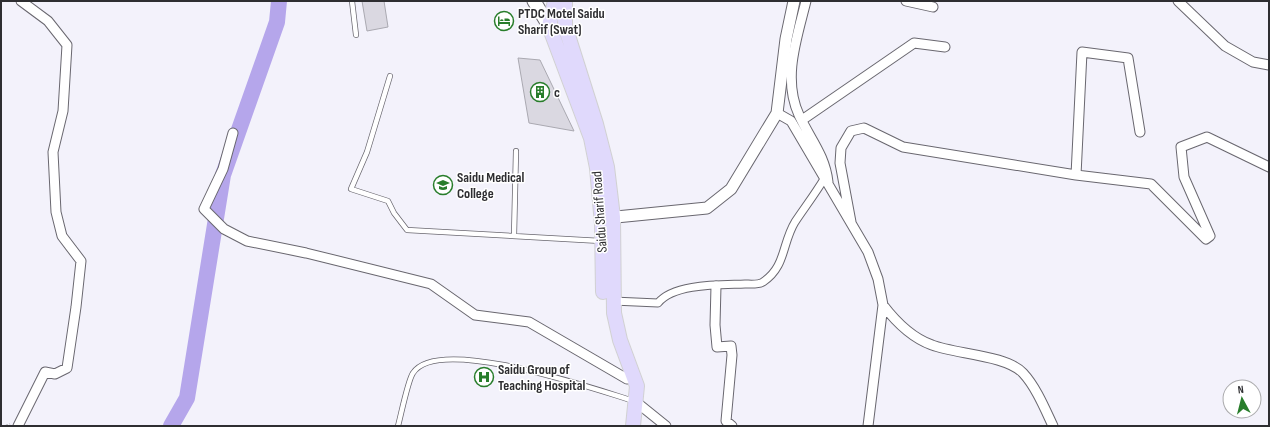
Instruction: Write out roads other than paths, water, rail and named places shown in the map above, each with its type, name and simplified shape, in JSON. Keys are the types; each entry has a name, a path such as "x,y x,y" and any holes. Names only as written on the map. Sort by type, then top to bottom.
{"main road":[{"path":"534,1 549,26 607,167 607,218 613,301 620,340 637,386 635,401"},
{"path":"549,26 558,2"},
{"path":"558,2 591,125"},
{"name":"Saidu Sharif Road","path":"607,218 603,241 603,303 613,347 635,401 633,426"}],"street":[{"path":"18,426 45,372 55,374 67,368 81,261 62,236 56,212 53,152 63,111 67,45 48,21 21,1"},
{"path":"607,218 707,208 731,189 776,112 786,39 794,1"},
{"path":"613,301 658,303 664,296 682,289 762,283 780,266 787,238 795,222 826,181 826,165 802,120 791,93 792,66 806,1"},
{"path":"906,1 933,7"},
{"path":"1178,1 1225,46 1253,62 1269,65"},
{"path":"802,120 914,43 946,47"},
{"path":"1076,175 1082,52 1128,58 1140,132"},
{"path":"776,112 791,121 868,252 878,279 883,306 868,426"},
{"path":"851,222 847,194 841,176 841,148 851,131 864,128 903,147 1076,175 1151,184 1206,239 1210,236 1184,177 1181,147 1207,137 1269,167"},
{"path":"233,133 223,169 204,210 224,229 247,241 306,253 431,284 475,315 529,322 626,379"},
{"path":"716,286 715,325 717,347 731,346 726,421 732,426"},
{"path":"883,306 900,325 932,345 1002,361 1022,372 1041,401 1053,426"},
{"path":"635,401 666,426"}],"lane":[{"path":"352,1 356,34"},
{"path":"390,76 367,152 351,189 388,201 394,213 407,230 603,241"},
{"path":"514,236 516,151"},
{"path":"398,426 413,373 423,366 436,362 469,359 524,368 635,401"}],"waterway":[{"path":"171,426 187,398 223,175 277,22 279,1"}],"place":[{"name":"PTDC Motel Saidu Sharif (Swat)","path":"504,21"},
{"name":"c","path":"540,92"},
{"name":"Saidu Medical College","path":"443,185"},
{"name":"Saidu Group of Teaching Hospital","path":"484,377"}]}
